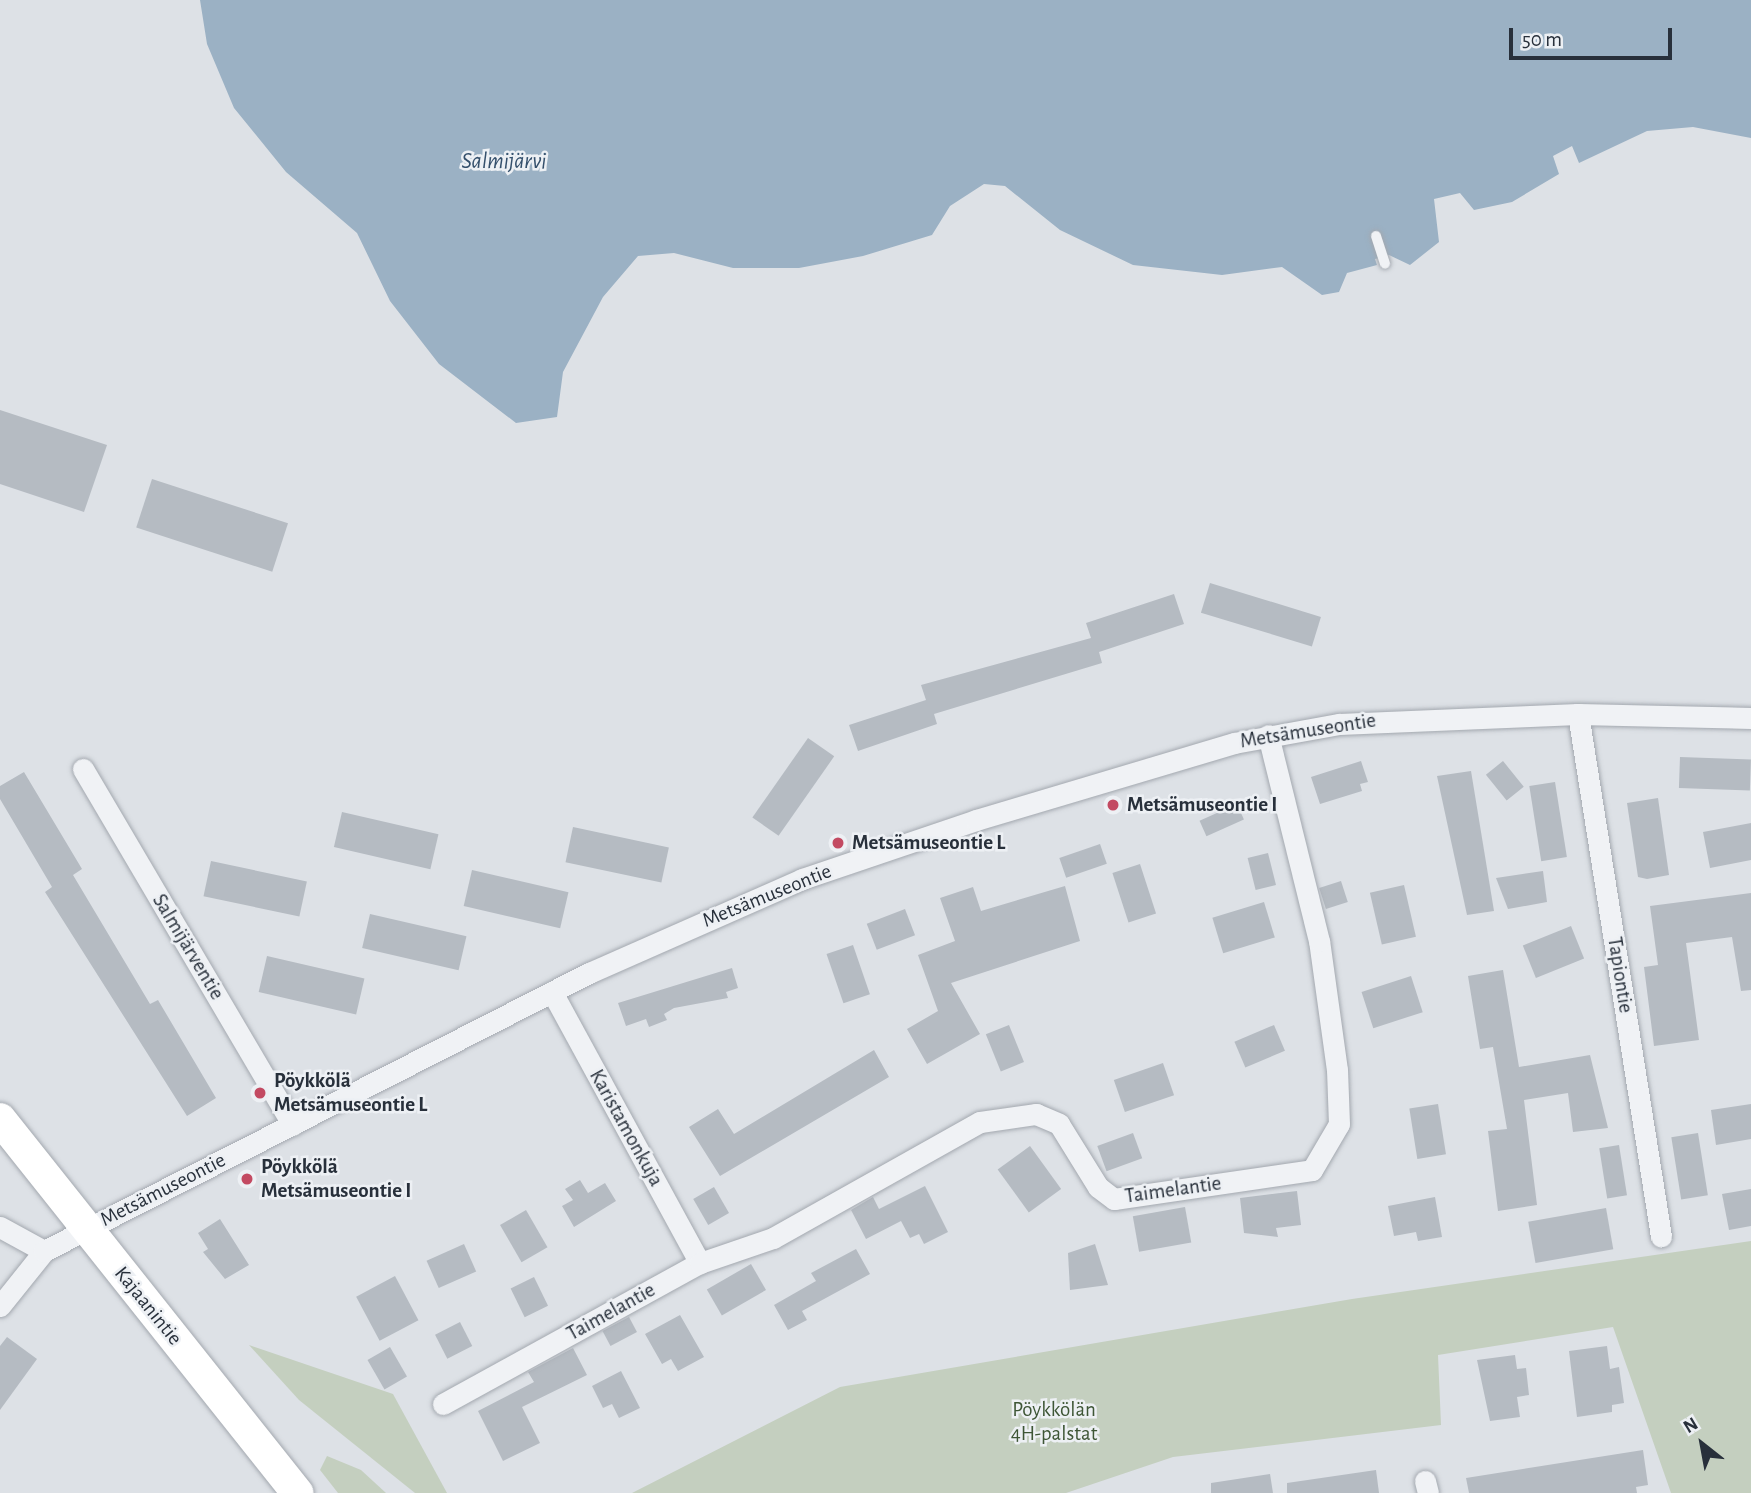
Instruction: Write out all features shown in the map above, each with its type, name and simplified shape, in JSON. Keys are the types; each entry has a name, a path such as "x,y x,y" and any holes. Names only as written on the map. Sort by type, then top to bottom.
{"main road":[{"name":"Kajaanintie","path":"0,1119 85,1230 297,1493"}],"street":[{"name":"Metsämuseontie","path":"44,1251 552,992 802,879 1009,810 1268,735 1392,718 1578,715 1751,718"},
{"name":"Tapiontie","path":"1578,715 1661,1236"},
{"name":"Taimelantie","path":"443,1404 700,1263 773,1238 980,1122 1037,1114 1059,1124 1098,1187 1115,1199 1312,1170 1339,1124 1337,1070 1319,941 1268,735"},
{"name":"Salmijärventie","path":"83,769 293,1125"},
{"name":"Karistamonkuja","path":"552,992 700,1263"},
{"path":"0,1227 44,1251 0,1306"}],"lane":[{"path":"1377,236 1385,264"}],"green space":[{"name":"Pöykkölän 4H-palstat","path":"1751,1241 1751,1493 1671,1493 1613,1327 1438,1355 1441,1425 1173,1457 1066,1493 632,1493 840,1387 1352,1299"},
{"path":"249,1345 393,1394 447,1493 415,1493 299,1400"},
{"path":"327,1456 361,1470 386,1493 338,1493 320,1470"}],"water":[{"name":"Salmijärvi","path":"200,0 1751,0 1751,138 1693,127 1647,131 1579,163 1572,146 1553,156 1559,174 1512,202 1474,210 1460,193 1434,199 1439,242 1410,265 1389,255 1375,259 1377,265 1347,273 1339,292 1322,295 1282,267 1222,275 1133,265 1060,230 1005,186 984,184 950,206 932,235 863,256 799,268 733,268 674,253 638,256 603,297 563,372 557,417 516,423 439,364 390,301 357,233 286,172 234,108 207,44"}],"building":[{"path":"0,410 107,445 84,512 0,484"},
{"path":"152,479 288,523 272,572 136,528"},
{"path":"1210,583 1321,617 1312,647 1201,613"},
{"path":"1174,594 1184,624 1099,652 1102,663 934,714 937,724 858,751 849,725 926,700 921,685 1091,638 1086,623"},
{"path":"808,738 834,756 779,836 752,817"},
{"path":"1680,757 1751,759 1750,790 1679,788"},
{"path":"1361,761 1368,782 1360,784 1362,791 1320,804 1311,777"},
{"path":"1503,761 1524,787 1507,800 1486,775"},
{"path":"1471,771 1494,911 1467,915 1437,776"},
{"path":"24,772 82,869 73,875 150,1004 158,1000 216,1098 187,1116 45,892 52,887 0,799 0,786"},
{"path":"1555,782 1567,857 1541,861 1529,786"},
{"path":"1658,798 1669,875 1647,879 1638,877 1627,803"},
{"path":"1237,804 1244,820 1206,836 1200,821"},
{"path":"342,812 438,834 430,869 334,847"},
{"path":"1751,823 1751,860 1710,868 1703,832"},
{"path":"573,827 669,847 661,883 566,862"},
{"path":"1100,844 1107,864 1066,878 1059,858"},
{"path":"1268,853 1276,885 1256,890 1248,858"},
{"path":"211,861 307,881 299,917 204,896"},
{"path":"1140,864 1156,913 1128,922 1112,873"},
{"path":"472,870 568,892 560,928 464,906"},
{"path":"1543,871 1547,902 1508,909 1496,878"},
{"path":"1341,881 1348,902 1326,909 1319,888"},
{"path":"1404,885 1416,937 1382,945 1370,893"},
{"path":"1065,886 1080,941 951,983 980,1034 927,1064 907,1029 938,1011 918,955 955,941 940,898 973,887 981,911"},
{"path":"1751,893 1751,990 1741,991 1732,937 1686,943 1699,1040 1654,1046 1644,967 1658,965 1650,906"},
{"path":"1264,902 1275,937 1223,953 1212,918"},
{"path":"905,909 915,935 877,950 867,924"},
{"path":"370,914 466,936 459,970 362,948"},
{"path":"1571,926 1584,958 1536,978 1523,945"},
{"path":"853,945 870,994 843,1003 827,954"},
{"path":"267,956 364,978 356,1015 259,992"},
{"path":"732,968 738,988 726,992 728,998 674,1008 664,1014 667,1020 649,1027 646,1019 626,1026 618,1003"},
{"path":"1503,970 1519,1067 1590,1055 1608,1128 1573,1132 1568,1093 1524,1100 1537,1205 1498,1211 1488,1131 1507,1129 1493,1047 1480,1049 1468,976"},
{"path":"1411,976 1423,1012 1373,1028 1362,992"},
{"path":"1009,1025 1024,1062 1001,1071 986,1034"},
{"path":"1274,1025 1285,1051 1245,1068 1234,1042"},
{"path":"874,1050 889,1077 720,1176 689,1127 718,1109 734,1134"},
{"path":"1163,1063 1174,1095 1125,1112 1114,1080"},
{"path":"1438,1104 1446,1154 1417,1159 1409,1109"},
{"path":"1751,1104 1751,1139 1716,1145 1711,1110"},
{"path":"1133,1133 1142,1158 1107,1171 1097,1146"},
{"path":"1698,1133 1708,1195 1681,1199 1671,1137"},
{"path":"1619,1145 1627,1195 1607,1199 1599,1148"},
{"path":"1030,1146 1061,1189 1029,1212 998,1170"},
{"path":"580,1180 588,1193 605,1183 616,1201 574,1227 562,1206 573,1200 565,1189"},
{"path":"925,1186 948,1232 924,1244 919,1234 910,1238 901,1221 866,1239 851,1210 873,1197 879,1209"},
{"path":"714,1187 729,1213 708,1225 693,1199"},
{"path":"1751,1189 1751,1226 1729,1230 1722,1194"},
{"path":"1297,1191 1301,1225 1276,1228 1278,1237 1244,1233 1240,1198"},
{"path":"1435,1197 1442,1237 1418,1241 1416,1232 1394,1236 1388,1206"},
{"path":"1185,1207 1191,1242 1139,1252 1133,1216"},
{"path":"1606,1208 1613,1249 1535,1263 1528,1222"},
{"path":"526,1210 548,1247 522,1262 500,1225"},
{"path":"220,1219 249,1265 225,1279 203,1252 208,1249 198,1233"},
{"path":"464,1244 476,1271 439,1288 427,1261"},
{"path":"1095,1244 1108,1285 1070,1290 1068,1253"},
{"path":"856,1249 870,1274 802,1311 807,1320 788,1330 774,1305 816,1281 811,1273"},
{"path":"751,1264 766,1290 722,1315 707,1290"},
{"path":"395,1276 418,1320 380,1341 356,1297"},
{"path":"534,1277 548,1306 525,1317 511,1288"},
{"path":"680,1315 704,1357 678,1371 671,1359 662,1364 645,1334"},
{"path":"629,1317 637,1332 610,1346 603,1331"},
{"path":"460,1322 472,1346 447,1359 435,1335"},
{"path":"7,1337 37,1359 0,1410 0,1346"},
{"path":"1607,1346 1610,1369 1619,1367 1624,1403 1612,1405 1612,1412 1577,1417 1569,1351"},
{"path":"390,1347 407,1376 384,1389 367,1360"},
{"path":"573,1348 587,1375 522,1407 540,1443 503,1461 478,1411 534,1382 528,1372"},
{"path":"1515,1355 1517,1369 1526,1368 1529,1395 1517,1397 1520,1417 1490,1421 1477,1360"},
{"path":"621,1371 640,1408 619,1418 612,1404 603,1408 592,1386"},
{"path":"1643,1450 1648,1485 1636,1487 1637,1493 1469,1493 1466,1478"},
{"path":"1376,1470 1379,1493 1287,1493 1287,1483"},
{"path":"1270,1474 1273,1493 1211,1493 1211,1483"}],"place":[{"name":"Metsämuseontie I","path":"1113,805"},
{"name":"Metsämuseontie L","path":"838,843"},
{"name":"Pöykkölä Metsämuseontie L","path":"260,1093"},
{"name":"Pöykkölä Metsämuseontie I","path":"247,1179"}]}
